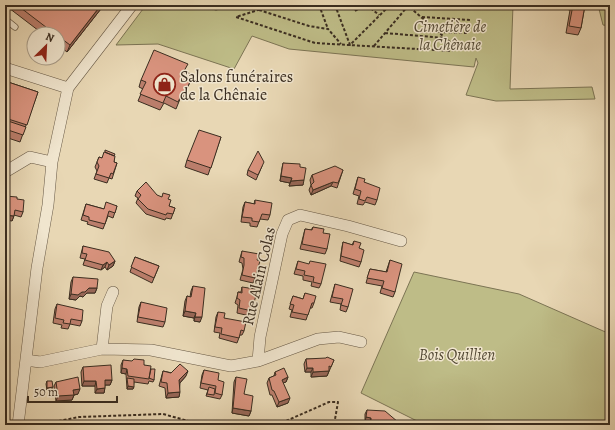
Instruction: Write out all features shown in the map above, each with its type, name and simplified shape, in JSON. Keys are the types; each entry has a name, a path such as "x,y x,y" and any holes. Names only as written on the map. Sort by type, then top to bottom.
{"street":[{"path":"18,425 37,268 48,205 52,162 68,88 86,62 132,5"},
{"path":"5,68 68,88"},
{"path":"5,172 30,156 52,162"},
{"name":"Rue Alain Colas","path":"258,360 260,338 278,249 288,220 300,215 348,226 401,241"},
{"path":"102,349 107,306 113,292"},
{"path":"26,360 40,362 102,349 151,350 231,366 258,360 318,339 339,337 361,342"}],"lane":[{"path":"210,5 216,7 217,5"},
{"path":"5,19 15,27"}],"path":[{"path":"274,5 236,17 315,43 373,47 451,51 457,48 407,6 373,47"},
{"path":"319,5 328,29 342,45"},
{"path":"335,5 350,45"},
{"path":"355,11 364,5"},
{"path":"367,5 380,15"},
{"path":"350,45 390,5"},
{"path":"258,10 309,26 328,29"},
{"path":"421,17 471,20"},
{"path":"438,32 467,34"},
{"path":"385,33 446,38"},
{"path":"276,425 329,402 338,402 334,425"},
{"path":"39,425 79,417 163,414 203,425"}],"green space":[{"name":"Cimetière de la Chênaie","path":"146,5 513,5 510,89 592,87 595,99 496,101 466,95 478,63 476,58 474,67 289,49 252,36 234,69 158,44 116,45"},
{"path":"598,5 609,5 610,26 603,25"},
{"name":"Bois Quillien","path":"414,272 519,294 610,334 610,425 425,425 361,393"}],"building":[{"path":"17,5 101,5 70,45 66,42 66,26 45,26"},
{"path":"573,5 585,5 581,28 569,26"},
{"name":"Salons funéraires de la Chênaie","path":"154,50 188,64 184,71 193,75 185,93 183,92 178,102 166,96 163,103 140,94 146,82 141,80"},
{"path":"5,81 38,92 27,125 5,118"},
{"path":"5,120 26,127 23,135 5,129"},
{"path":"199,130 221,137 211,168 187,160"},
{"path":"105,150 115,154 114,156 105,152"},
{"path":"258,151 264,162 258,175 248,170"},
{"path":"104,152 115,156 114,162 117,163 113,174 111,173 109,178 96,174 99,166 97,162 99,157 102,158"},
{"path":"283,163 300,164 300,167 306,168 304,180 291,181 292,178 281,176"},
{"path":"335,166 343,170 338,183 333,182 313,190 311,185 314,182 312,175"},
{"path":"358,177 365,179 364,182 380,188 377,200 367,197 365,201 359,199 361,191 355,189"},
{"path":"146,182 157,195 162,197 163,193 170,195 168,199 171,200 169,206 175,208 173,214 167,213 166,215 148,209 138,199 141,195 137,191"},
{"path":"5,196 17,197 17,199 24,200 23,212 15,210 14,216 5,215"},
{"path":"255,200 272,203 270,215 262,214 259,222 252,221 252,218 242,217 245,202 255,204"},
{"path":"106,202 117,206 115,213 109,211 105,224 89,220 89,217 83,215 86,204 104,209"},
{"path":"313,227 324,229 323,233 330,234 327,249 302,244 305,229 312,230"},
{"path":"354,241 361,243 359,248 364,250 361,262 341,256 343,242 353,245"},
{"path":"83,246 109,252 115,261 109,265 107,262 103,265 85,260 87,254 82,253"},
{"path":"242,251 259,254 257,260 260,261 255,278 242,275 244,258 241,257"},
{"path":"135,257 159,266 154,278 131,267"},
{"path":"390,260 402,264 395,292 382,288 384,281 367,278 370,269 387,272"},
{"path":"298,261 309,264 310,261 326,264 321,284 313,282 314,277 304,275 305,271 296,269"},
{"path":"73,277 98,279 97,288 89,288 85,292 78,295 71,294"},
{"path":"335,284 353,289 348,307 341,305 343,299 332,297"},
{"path":"193,286 205,288 202,317 195,317 196,313 185,311 187,296 191,297"},
{"path":"242,287 255,289 254,295 256,295 252,311 239,308 240,300 237,298 238,292 242,293"},
{"path":"305,293 316,296 308,315 292,312 294,305 290,304 293,296 303,299"},
{"path":"141,302 167,308 165,322 138,317"},
{"path":"57,304 83,310 82,321 71,319 70,324 63,323 64,320 55,318"},
{"path":"218,312 225,313 224,318 246,322 244,331 241,330 239,338 221,334 222,328 215,327"},
{"path":"327,357 334,360 331,367 329,366 329,371 313,372 313,368 307,368 306,359"},
{"path":"134,359 144,360 144,365 151,366 149,379 128,376 127,369 122,368 123,360 132,361"},
{"path":"180,364 188,371 179,380 180,392 168,393 167,383 161,382 163,371 171,373"},
{"path":"111,365 112,380 105,380 105,388 97,389 96,381 84,381 83,367"},
{"path":"284,368 288,377 282,380 290,398 279,402 274,391 272,390 269,378 276,375 275,372"},
{"path":"151,369 155,369 154,380 149,378"},
{"path":"204,370 219,373 218,380 224,382 222,395 215,393 216,386 201,383"},
{"path":"78,377 80,389 73,390 74,395 58,396 56,382"},
{"path":"236,377 247,379 244,394 253,396 251,411 233,408"},
{"path":"127,378 134,379 134,387 128,386"},
{"path":"47,381 52,381 53,387 47,388"},
{"path":"209,387 215,389 214,395 207,394"},
{"path":"367,410 385,411 398,422 392,425 371,424 371,418 366,417"}],"place":[{"name":"Salons funéraires de la Chênaie","path":"164,85"}]}
